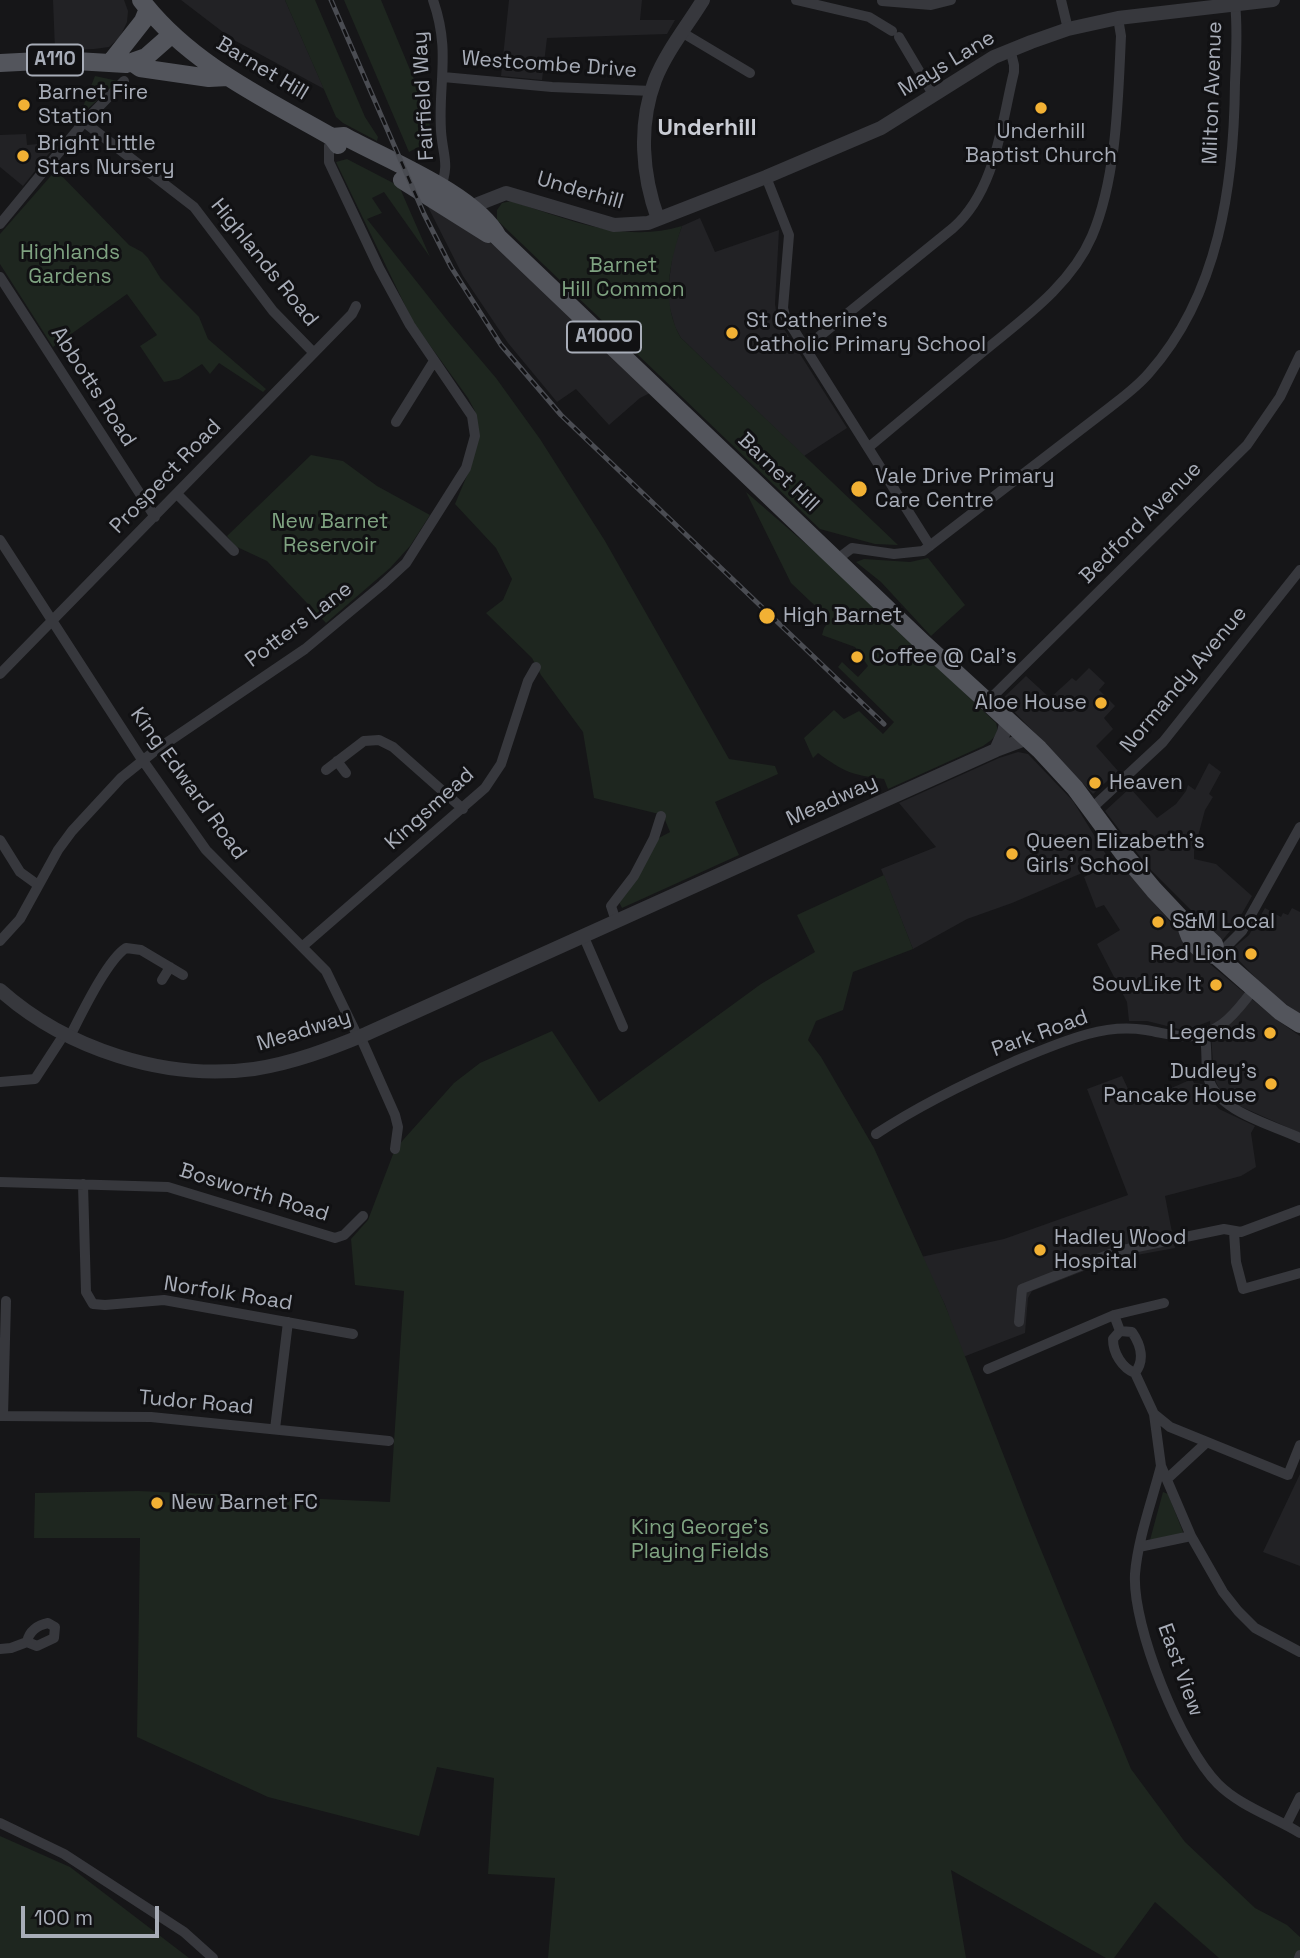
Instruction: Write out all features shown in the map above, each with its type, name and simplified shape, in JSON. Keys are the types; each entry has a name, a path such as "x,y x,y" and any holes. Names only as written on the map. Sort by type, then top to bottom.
{"main road":[{"name":"A1000","path":"145,5 172,35"},
{"name":"A110","path":"110,63 144,21 145,5"},
{"path":"133,63 146,57 172,35"},
{"name":"Barnet Hill","path":"172,35 228,77 332,137 344,136 475,216 486,233 498,237 836,560 1028,738"},
{"name":"A110","path":"0,63 59,60 133,63 140,68 209,78 228,77"},
{"name":"A1000","path":"1028,738 1075,788 1123,853 1186,925 1197,928 1214,944 1217,956 1300,1024"}],"street":[{"name":"Fairfield Way","path":"433,0 442,33 441,132 447,165 437,194"},
{"path":"658,219 649,191 644,146 646,118 660,71 703,0"},
{"path":"796,0 876,20 896,34 934,96"},
{"path":"876,20 882,0 931,5 951,0"},
{"path":"1061,0 1068,29"},
{"name":"Mays Lane","path":"658,219 881,128 1010,49 1068,29 1118,18 1273,0"},
{"name":"Milton Avenue","path":"836,560 852,548 880,553 907,554 923,551 1135,387 1160,359 1201,290 1215,251 1235,131 1235,3"},
{"path":"869,447 1033,310 1068,276 1085,250 1101,213 1111,164 1121,36 1118,18"},
{"path":"683,33 750,73"},
{"path":"805,348 953,228 972,209 988,177 1014,72 1010,49"},
{"name":"Westcombe Drive","path":"443,77 652,91"},
{"path":"0,224 84,122 124,81"},
{"name":"Highlands Road","path":"84,122 206,220 273,311 313,352"},
{"name":"Potters Lane","path":"0,941 20,919 72,831 121,778 142,760 305,649 406,563 466,468 475,436 472,416 410,326 388,287 331,167 328,153 332,137"},
{"path":"766,177 789,235 783,308 788,322 930,546"},
{"name":"Underhill","path":"475,216 478,204 502,193 516,194 614,225 637,225 658,219"},
{"name":"Abbotts Road","path":"0,277 155,517"},
{"name":"Prospect Road","path":"0,674 352,314 356,306"},
{"name":"Bedford Avenue","path":"987,702 1247,445 1280,397 1300,355"},
{"path":"396,422 434,361"},
{"path":"177,494 234,551"},
{"name":"King Edward Road","path":"0,540 142,760 216,862 327,971 395,1115 398,1127 395,1149"},
{"name":"Normandy Avenue","path":"1091,809 1163,741 1300,570"},
{"name":"Kingsmead","path":"303,947 485,788 500,764 528,681 536,667"},
{"path":"996,750 1007,719"},
{"name":"Meadway","path":"0,990 23,1009 68,1035 104,1051 140,1061 220,1071 283,1063 359,1037 996,750 1028,738"},
{"path":"326,770 364,741 371,739 387,742 463,809"},
{"path":"337,761 346,773"},
{"path":"616,921 611,906 634,876 654,838 661,816"},
{"path":"1217,956 1242,931 1300,827"},
{"path":"0,840 20,872 38,885"},
{"path":"583,935 624,1027"},
{"path":"0,1082 35,1079 68,1035 121,951 126,948 136,948 183,975"},
{"path":"162,980 170,967"},
{"name":"Park Road","path":"876,1134 947,1091 1067,1041 1122,1029 1146,1030 1179,1038 1204,1033 1232,1016 1254,989"},
{"path":"1204,1033 1209,1079 1216,1094 1229,1107 1300,1138"},
{"name":"Bosworth Road","path":"0,1182 168,1187 335,1238 344,1235 363,1216"},
{"name":"Norfolk Road","path":"83,1184 86,1292 93,1304 164,1300 353,1334"},
{"path":"1019,1322 1022,1289 1026,1286 1118,1251 1224,1230 1241,1232 1300,1210"},
{"path":"1234,1232 1236,1262 1243,1289 1300,1273"},
{"path":"2,1416 6,1301"},
{"path":"988,1369 1114,1315 1164,1303"},
{"path":"7,1315 21,1316"},
{"path":"1114,1315 1120,1331"},
{"path":"275,1429 288,1322"},
{"path":"1135,1373 1142,1357 1135,1337 1132,1332 1120,1331 1112,1339 1113,1346 1122,1365 1135,1373 1154,1414 1161,1466 1191,1536 1223,1592 1238,1611 1265,1635 1300,1652"},
{"path":"1154,1414 1170,1427 1288,1475 1300,1445"},
{"name":"Tudor Road","path":"2,1416 151,1417 388,1441"},
{"path":"1167,1479 1207,1442"},
{"name":"East View","path":"1161,1466 1139,1547 1135,1578 1141,1620 1161,1685 1180,1727 1207,1771 1219,1784 1233,1796 1300,1833"},
{"path":"1139,1547 1191,1536"},
{"path":"0,1649 27,1642"},
{"path":"1286,1825 1300,1797"},
{"path":"0,1823 64,1854 184,1932 213,1958"}],"shaded area":[{"path":"53,0 124,0 128,11 127,22 120,37 109,47 55,50"},
{"path":"181,0 285,0 324,89 232,39"},
{"path":"509,0 642,0 640,20 675,20 667,34 547,38 542,80 501,76"},
{"name":"Bright Little Stars Nursery","path":"26,134 27,145 50,143 55,146 23,186 0,167 0,135"},
{"path":"424,199 504,252 652,392 640,398 609,425 576,389 557,402 508,343 463,276"},
{"name":"St Catherine's Catholic Primary School","path":"700,218 715,252 779,230 775,304 777,318 847,428 804,456 681,338 675,327 667,298 673,250 682,226"},
{"path":"1089,668 1105,683 1099,690 1115,706 1104,718 1113,729 1096,746 1118,771 1093,794 1002,699 1026,676 1050,698 1072,678 1076,681"},
{"name":"Queen Elizabeth's Girls' School","path":"1018,752 1028,754 1073,801 1110,861 967,919 913,949 881,869 936,847 899,803"},
{"path":"1209,763 1221,772 1209,794 1213,797 1205,810 1194,859 1216,864 1252,896 1236,924 1220,943 1208,927 1148,867 1105,811 1130,788 1157,818 1176,804 1188,785 1195,790"},
{"path":"1118,861 1198,954 1300,1036 1300,1133 1233,1103 1221,1092 1214,1078 1210,1021 1192,1028 1179,1029 1147,1021 1129,1021 1127,1002 1097,944 1120,930 1104,905 1096,908 1084,877"},
{"path":"1265,908 1281,917 1283,913 1288,915 1292,908 1300,912 1300,1014 1270,993 1230,951 1249,935"},
{"path":"1122,1076 1135,1104 1192,1079 1194,1083 1203,1084 1219,1109 1255,1126 1251,1133 1256,1167 1241,1176 1165,1196 1175,1248 1115,1259 1032,1291 1028,1298 1025,1333 963,1357 945,1305 921,1257 1004,1239 1128,1195 1087,1089"},
{"path":"1300,1474 1300,1566 1263,1552"}],"green space":[{"path":"285,0 315,0 365,117 378,137 377,141 336,117"},
{"path":"344,0 381,0 428,113 432,140 409,152"},
{"path":"95,76 118,81 79,117"},
{"path":"347,159 399,186 430,257 384,192 372,198 382,213 367,219 496,378 540,439 605,541 729,759 775,766 778,774 715,802 739,855 622,908 619,902 657,839 670,832 663,815 594,798 583,732 541,675 532,658 486,613 503,600 512,579 496,548 455,504 471,466 475,411 413,322 336,162"},
{"name":"Highlands Gardens","path":"56,170 129,245 148,258 161,279 199,317 208,339 266,389 263,392 219,363 210,374 202,364 179,379 164,382 140,346 157,335 127,294 53,347 0,264 0,234"},
{"name":"Barnet Hill Common","path":"511,201 574,222 617,231 660,231 682,226 669,283 671,311 681,338 898,545 875,544 820,529 497,220 497,210 502,203"},
{"name":"New Barnet Reservoir","path":"311,455 343,461 377,486 430,515 410,546 390,568 326,623 267,561 235,546 227,536"},
{"path":"746,492 828,563 996,723 997,731 993,739 888,789 884,779 849,772 818,753 813,758 804,738 834,710 844,719 859,711 883,734 894,722 838,667 842,662 858,677 868,666 855,647 822,635 830,620 791,583"},
{"path":"928,558 965,605 931,636 881,582 856,562 864,559 910,562"},
{"name":"King George's Playing Fields","path":"884,875 913,949 853,972 843,1010 816,1021 808,1040 821,1057 874,1148 945,1305 1030,1523 1131,1769 1185,1842 1255,1908 1287,1925 1300,1937 1300,1958 1219,1958 1155,1902 1114,1958 1106,1958 951,1870 966,1958 548,1958 555,1878 488,1874 494,1778 437,1767 419,1836 268,1797 137,1737 140,1538 34,1538 35,1493 138,1491 390,1502 404,1291 355,1285 351,1239 368,1220 395,1149 454,1083 480,1063 552,1031 599,1102 761,984 815,952 797,915"},
{"path":"1163,1492 1168,1494 1183,1532 1180,1535 1150,1540"},
{"path":"0,1836 70,1867 189,1958 0,1958"}],"railway":[{"path":"331,0 424,214 451,267 501,345 561,415 884,724"}],"place":[{"name":"Barnet Fire Station","path":"24,105"},
{"name":"Underhill Baptist Church","path":"1041,108"},
{"name":"Bright Little Stars Nursery","path":"23,156"},
{"name":"St Catherine's Catholic Primary School","path":"732,333"},
{"name":"Vale Drive Primary Care Centre","path":"859,489"},
{"name":"High Barnet","path":"767,616"},
{"name":"Coffee @ Cal's","path":"857,657"},
{"name":"Aloe House","path":"1101,703"},
{"name":"Heaven","path":"1095,783"},
{"name":"Queen Elizabeth's Girls' School","path":"1012,854"},
{"name":"S&M Local","path":"1158,922"},
{"name":"Red Lion","path":"1251,954"},
{"name":"SouvLike It","path":"1216,985"},
{"name":"Legends","path":"1270,1033"},
{"name":"Dudley's Pancake House","path":"1271,1084"},
{"name":"Hadley Wood Hospital","path":"1040,1250"},
{"name":"New Barnet FC","path":"157,1503"}],"district":[{"name":"Underhill","path":"707,129"}]}
